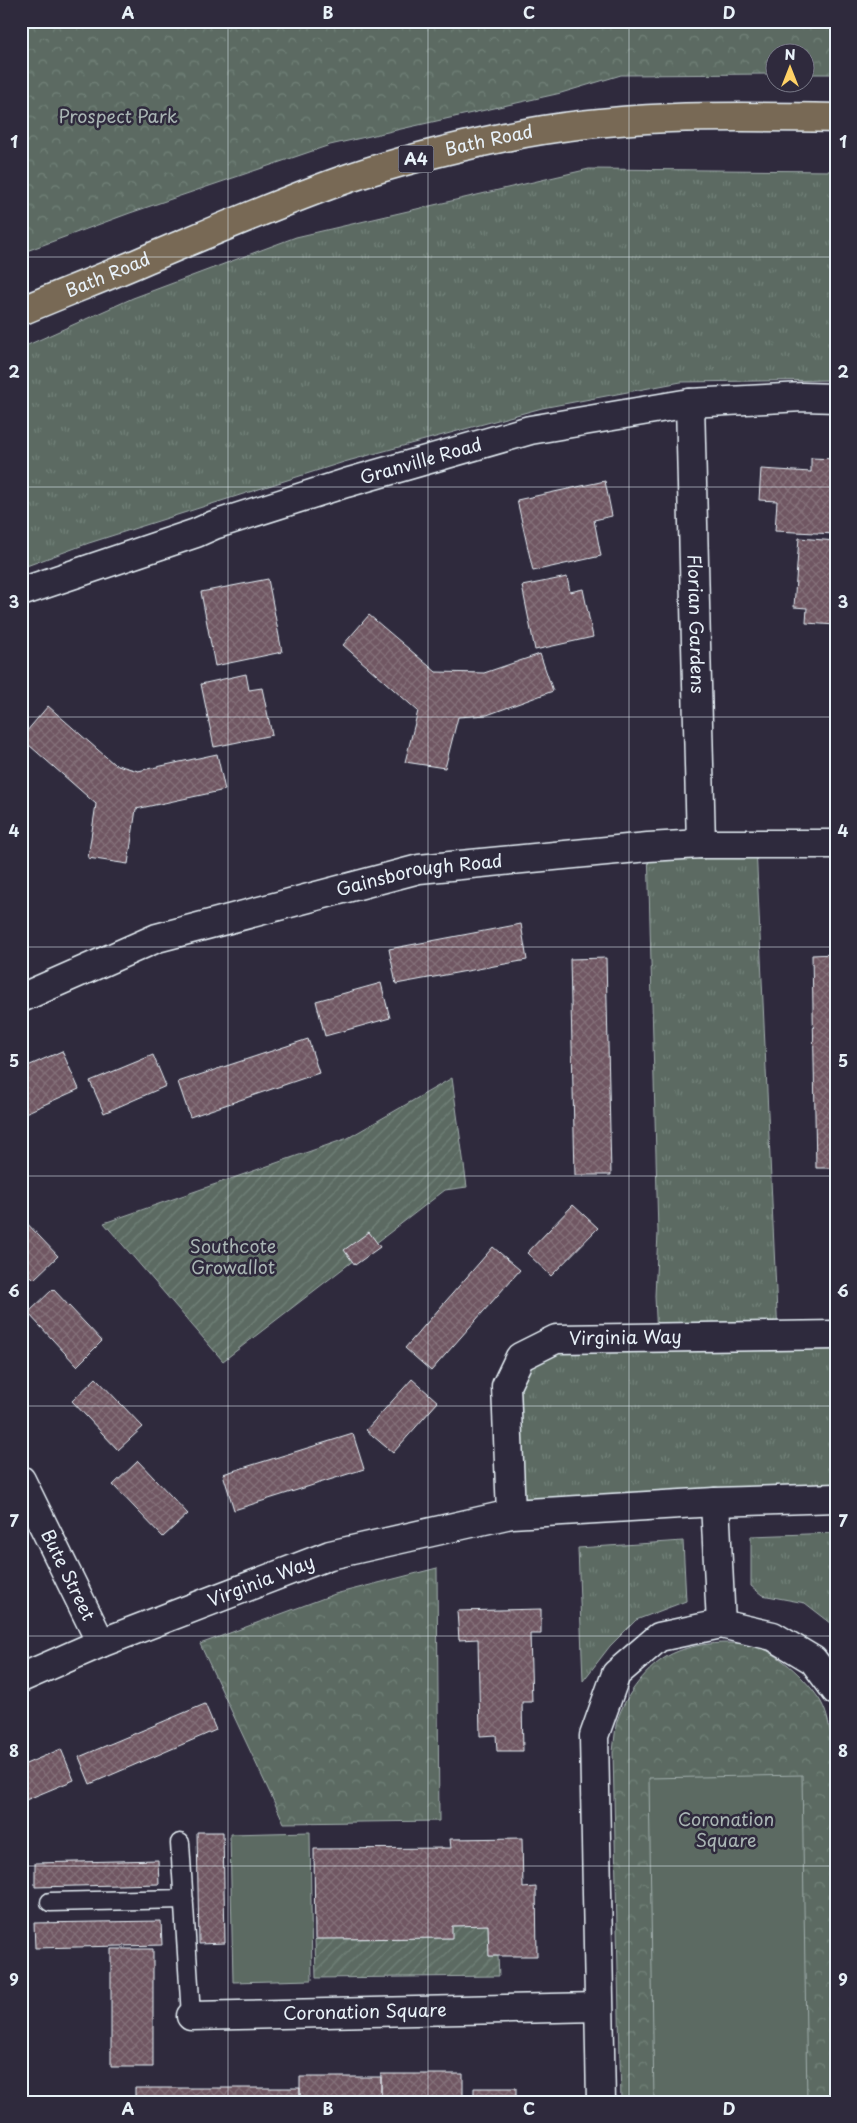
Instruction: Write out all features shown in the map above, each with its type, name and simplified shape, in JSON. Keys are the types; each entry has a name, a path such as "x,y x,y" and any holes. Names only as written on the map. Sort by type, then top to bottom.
{"main road":[{"name":"Bath Road","path":"21,311 271,206 351,177 434,154 506,137 626,120 762,116 836,118"}],"street":[{"name":"Granville Road","path":"21,592 224,522 346,483 530,430 690,403 803,397 836,398"},
{"name":"Florian Gardens","path":"690,403 701,844"},
{"name":"Gainsborough Road","path":"21,998 157,938 419,869 648,847 701,844 836,844"},
{"name":"Virginia Way","path":"511,1514 506,1386 520,1357 556,1339 836,1334"},
{"name":"Bute Street","path":"21,1480 101,1643"},
{"name":"Virginia Way","path":"21,1678 101,1643 330,1555 511,1514 715,1502 836,1498"},
{"path":"715,1502 721,1624"},
{"path":"601,2102 594,1736 616,1674 659,1637 721,1624 773,1636 813,1660 836,1691"},
{"name":"Coronation Square","path":"191,2016 598,2008"}],"lane":[{"path":"180,1843 191,2016"},
{"path":"50,1902 184,1899"}],"green space":[{"name":"Prospect Park","path":"21,21 836,21 836,74 814,74 814,42 764,42 764,74 621,75 561,93 330,145 130,213 21,253"},
{"path":"589,169 836,171 836,380 681,382 542,408 344,462 89,543 21,568 21,348 133,298 296,237"},
{"path":"756,846 778,1336 836,1335 836,1498 511,1514 520,1357 657,1338 655,1296 658,1233 648,847"},
{"name":"Southcote Growallot","path":"452,1078 467,1187 445,1190 223,1361 104,1223 348,1138"},
{"path":"836,1533 836,1627 805,1603 762,1595 751,1586 751,1536"},
{"path":"683,1541 686,1601 636,1620 610,1646 583,1681 578,1548"},
{"path":"437,1568 439,1821 284,1823 200,1644 335,1594"},
{"name":"Coronation Square","path":"722,1643 759,1647 776,1656 802,1678 816,1694 826,1712 829,1724 833,1765 836,1877 836,2102 621,2102 613,1752 616,1725 623,1706 635,1686 658,1663 666,1657 686,1648"},
{"path":"802,1775 807,2102 654,2102 649,1778"},
{"path":"310,1832 312,1980 233,1982 230,1834"},
{"path":"488,1925 489,1956 498,1956 499,1976 316,1978 315,1939 451,1938 452,1926"}],"building":[{"path":"811,458 836,459 836,534 775,531 777,501 759,500 761,469 811,472"},
{"path":"605,481 612,516 594,520 601,556 533,571 517,500"},
{"path":"799,538 836,541 836,625 806,623 807,608 794,607"},
{"path":"567,577 570,592 583,589 593,637 535,650 522,586"},
{"path":"268,579 282,652 215,666 201,592"},
{"path":"369,615 436,672 484,673 540,654 553,691 487,715 458,717 445,768 405,762 418,711 343,645"},
{"path":"246,674 249,690 262,688 272,735 214,747 201,684"},
{"path":"48,706 114,764 138,771 217,754 225,790 136,809 128,864 88,858 96,804 21,738"},
{"path":"521,924 527,960 396,984 389,949"},
{"path":"836,954 836,1168 816,1168 812,955"},
{"path":"606,958 611,1175 575,1175 570,959"},
{"path":"381,983 390,1018 325,1036 316,1001"},
{"path":"308,1039 319,1073 190,1117 178,1082"},
{"path":"62,1051 79,1089 21,1115 21,1069"},
{"path":"153,1055 166,1086 104,1113 90,1081"},
{"path":"573,1205 598,1228 551,1276 527,1253"},
{"path":"21,1217 58,1256 34,1279 21,1266"},
{"path":"369,1232 380,1247 355,1265 344,1250"},
{"path":"493,1247 520,1270 431,1371 405,1348"},
{"path":"53,1289 102,1341 77,1366 28,1313"},
{"path":"96,1378 143,1427 118,1450 72,1401"},
{"path":"412,1379 438,1402 393,1453 366,1430"},
{"path":"353,1434 364,1469 234,1510 223,1474"},
{"path":"138,1461 188,1514 163,1537 113,1485"},
{"path":"541,1609 541,1634 530,1634 532,1702 522,1702 523,1751 497,1751 496,1735 480,1736 478,1639 459,1640 457,1611"},
{"path":"205,1704 216,1730 90,1784 79,1757"},
{"path":"61,1749 74,1780 21,1802 21,1766"},
{"path":"197,1832 223,1832 225,1943 199,1944"},
{"path":"522,1838 523,1888 536,1887 537,1956 489,1956 488,1925 452,1926 452,1938 315,1939 314,1849 451,1848 450,1839"},
{"path":"158,1860 159,1884 35,1887 35,1863"},
{"path":"161,1921 162,1945 35,1948 34,1923"},
{"path":"111,1949 153,1949 153,2067 111,2067"},
{"path":"381,2074 463,2074 463,2102 381,2102"},
{"path":"300,2077 381,2077 381,2102 300,2102"},
{"path":"135,2088 300,2088 300,2102 135,2102"},
{"path":"474,2088 516,2088 516,2102 474,2102"}]}
